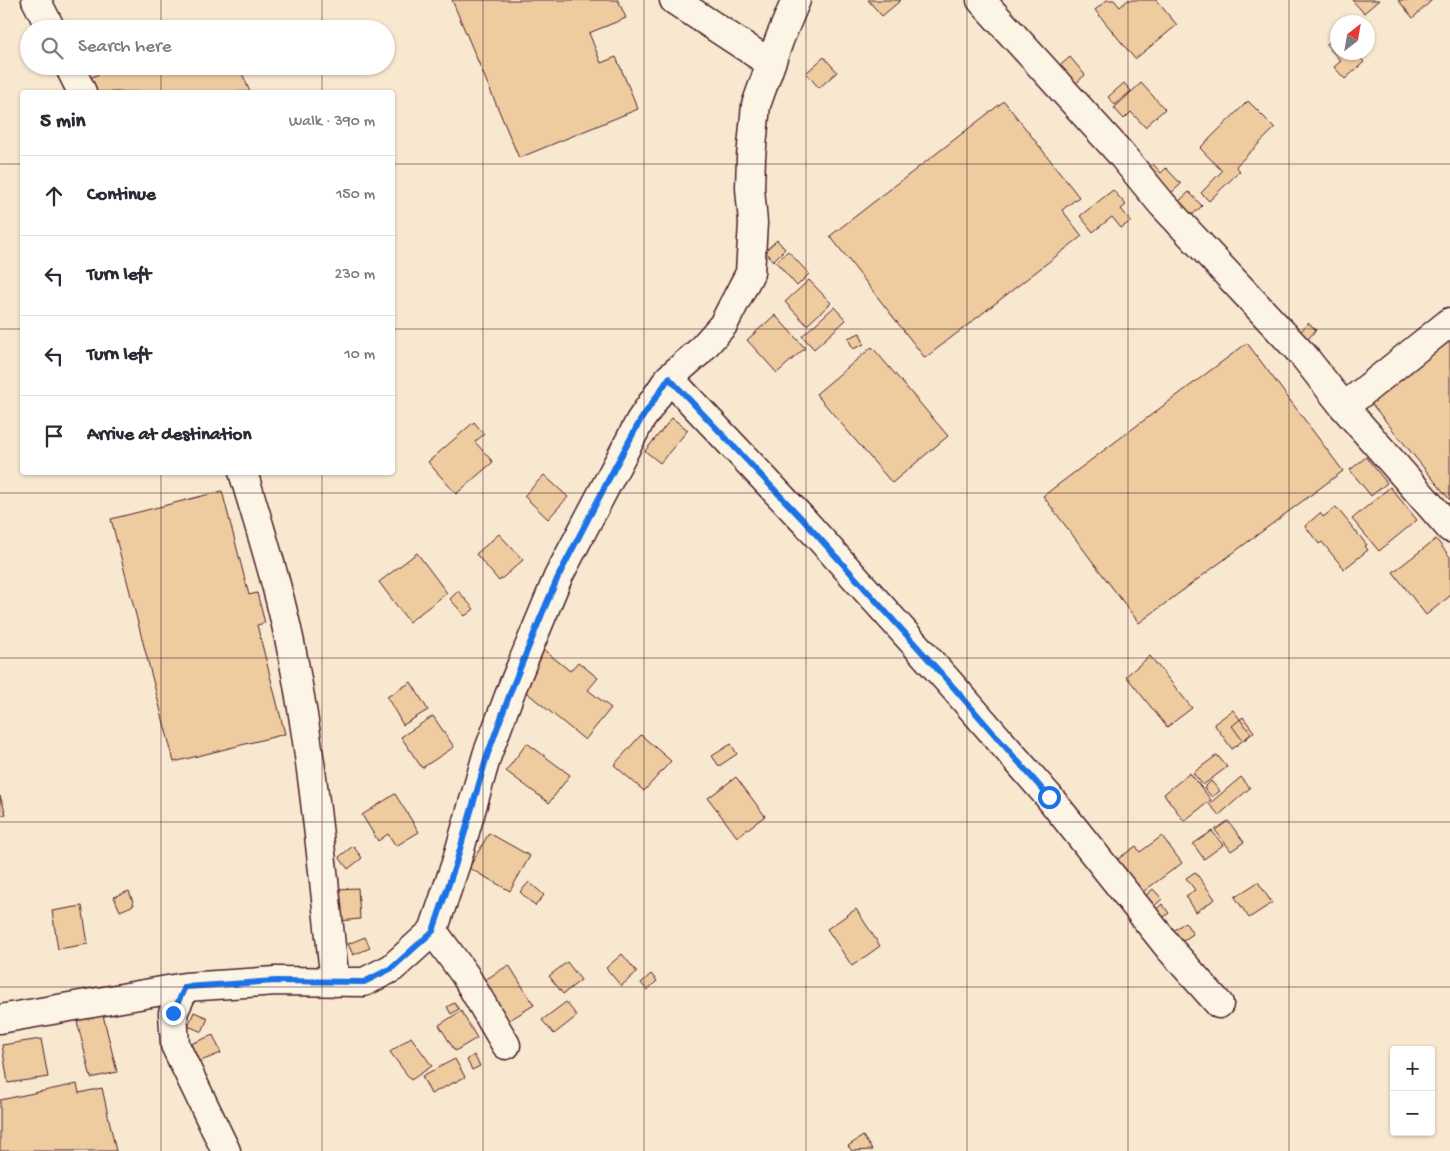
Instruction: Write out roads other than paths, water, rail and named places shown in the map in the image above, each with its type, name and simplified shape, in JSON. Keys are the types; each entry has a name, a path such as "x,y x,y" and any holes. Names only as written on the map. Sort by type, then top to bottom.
{"street":[{"path":"36,0 46,20"},
{"path":"674,0 770,63"},
{"path":"0,1019 185,987 276,981 364,982 392,968 433,931 456,863 487,756 512,688 562,570 640,421 669,378 699,352 723,325 750,273 753,223 750,188 751,157 756,105 789,13 796,0"},
{"path":"981,0 1120,153 1162,204 1303,355 1344,406 1450,528"},
{"path":"74,75 81,90"},
{"path":"1344,406 1450,322"},
{"path":"669,378 805,522 948,681 1049,797 1170,949 1219,1004"},
{"path":"244,475 267,551 294,662 312,784 336,982"},
{"path":"433,931 465,974 506,1045"},
{"path":"185,987 173,1013 175,1046 226,1151"}]}
